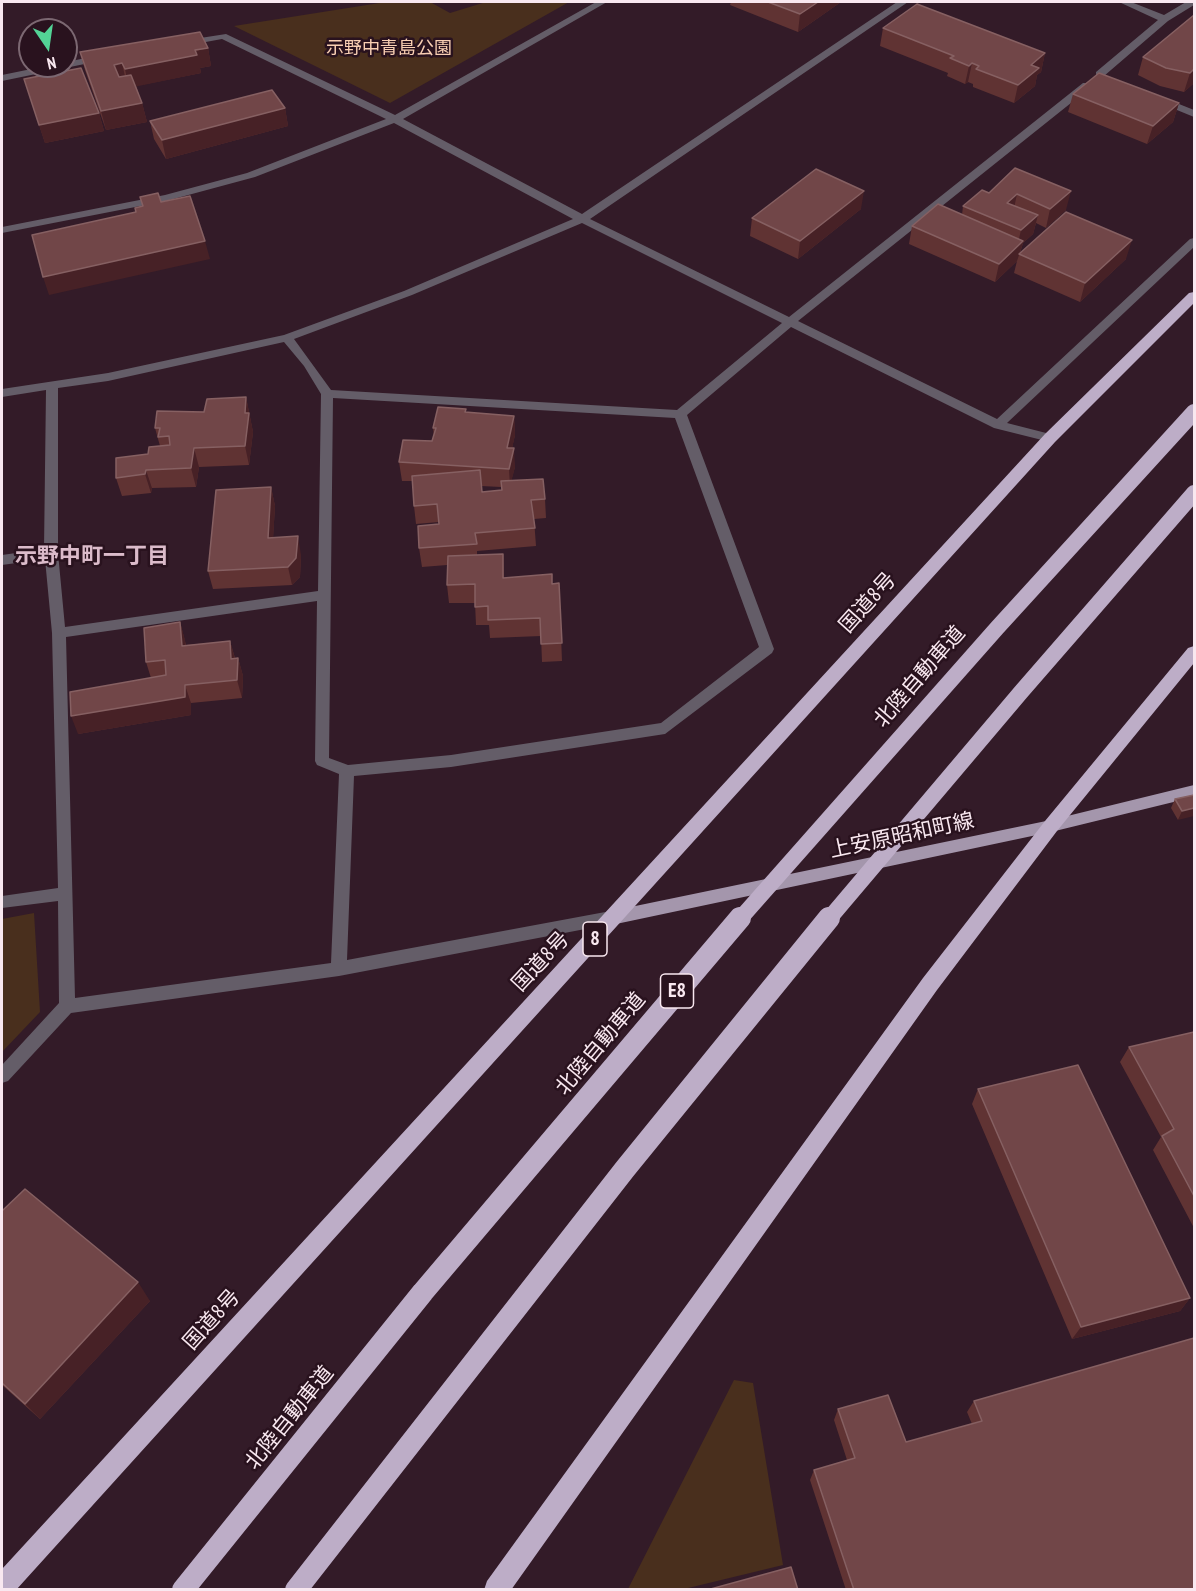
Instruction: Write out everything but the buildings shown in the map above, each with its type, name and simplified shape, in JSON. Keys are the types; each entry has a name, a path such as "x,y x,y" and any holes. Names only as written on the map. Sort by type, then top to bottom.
{"highway":[{"name":"国道8号","path":"2,1587 1050,438 1194,296"},
{"name":"北陸自動車道","path":"183,1590 424,1291 674,994 976,650 1194,412"},
{"path":"296,1590 494,1335 736,1031 1030,679 1194,493"},
{"path":"496,1590 930,984 1051,826 1194,652"}],"main road":[{"name":"上安原昭和町線","path":"616,916 1051,826 1194,791"}],"street":[{"path":"2,230 166,198 251,176 396,119 602,2"},
{"path":"2,393 108,377 288,338 408,293 582,219 903,2"},
{"path":"1124,2 1165,19"},
{"path":"327,394 681,414 791,321 1105,76 1165,19 1192,2"},
{"path":"178,44 222,36 396,119 582,219 999,425 1050,438"},
{"path":"78,63 111,57"},
{"path":"2,78 18,75"},
{"path":"1153,96 1194,114"},
{"path":"999,425 1194,242"},
{"path":"288,338 327,394 328,477 323,595 322,760 347,771 451,762 664,728 767,650 681,414"},
{"path":"51,386 51,553 59,633 67,1006"},
{"path":"2,560 51,553"},
{"path":"59,633 323,595"},
{"path":"339,969 347,771"},
{"path":"2,902 66,893"},
{"path":"2,1076 67,1006 339,969 616,916"}],"green space":[{"name":"示野中青島公園","path":"386,2 430,2 450,13 486,2 569,2 390,103 234,26"},
{"path":"34,913 40,1012 2,1052 2,919"},
{"path":"734,1380 753,1383 783,1565 684,1589 628,1589"}],"district":[{"name":"示野中町一丁目","path":"92,557"}]}
